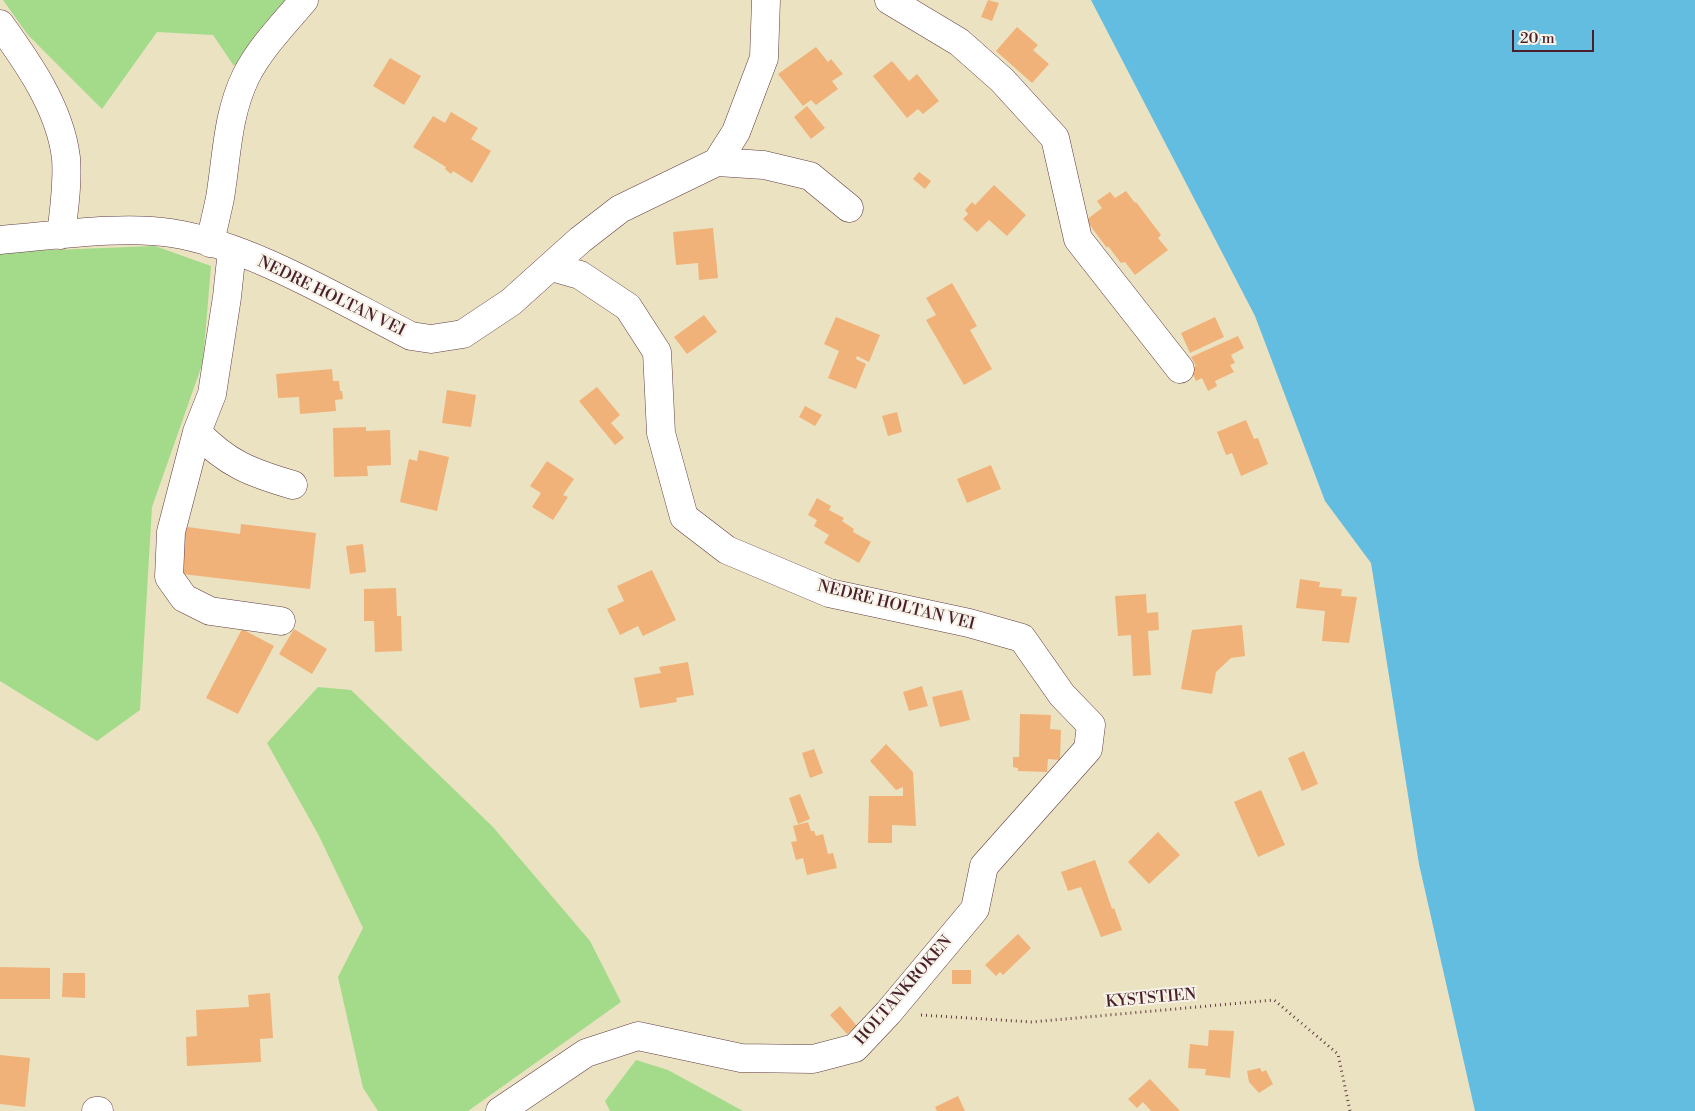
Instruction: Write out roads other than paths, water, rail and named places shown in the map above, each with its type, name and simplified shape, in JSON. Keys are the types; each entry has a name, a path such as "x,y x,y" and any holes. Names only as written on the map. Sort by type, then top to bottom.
{"street":[{"path":"281,621 210,611 184,598 169,577 171,532 197,432 212,394 228,298 221,246 220,198 229,121 247,75 264,49 304,0"},
{"path":"766,0 764,58 736,132 717,162 764,165 810,176 849,208"},
{"path":"889,0 959,42 1002,80 1055,138 1078,239 1180,369"},
{"path":"0,24 32,68 58,126 66,157 61,235"},
{"name":"NEDRE HOLTAN VEI","path":"0,240 132,231 171,233 221,246 272,266 411,336 431,339 463,334 511,302 580,240 620,210 717,162"},
{"name":"NEDRE HOLTAN VEI","path":"552,267 580,275 628,307 658,352 661,433 684,517 727,550 829,593 969,623 1022,638 1062,695 1091,725"},
{"path":"197,432 214,450 249,472 293,485"},
{"name":"HOLTANKROKEN","path":"500,1111 586,1053 638,1036 741,1058 813,1059 855,1048 888,1014 975,909 984,866 1088,749 1091,725"}],"water":[{"path":"1091,0 1695,0 1695,1111 1475,1111 1419,864 1371,563 1325,501 1255,316"}]}
